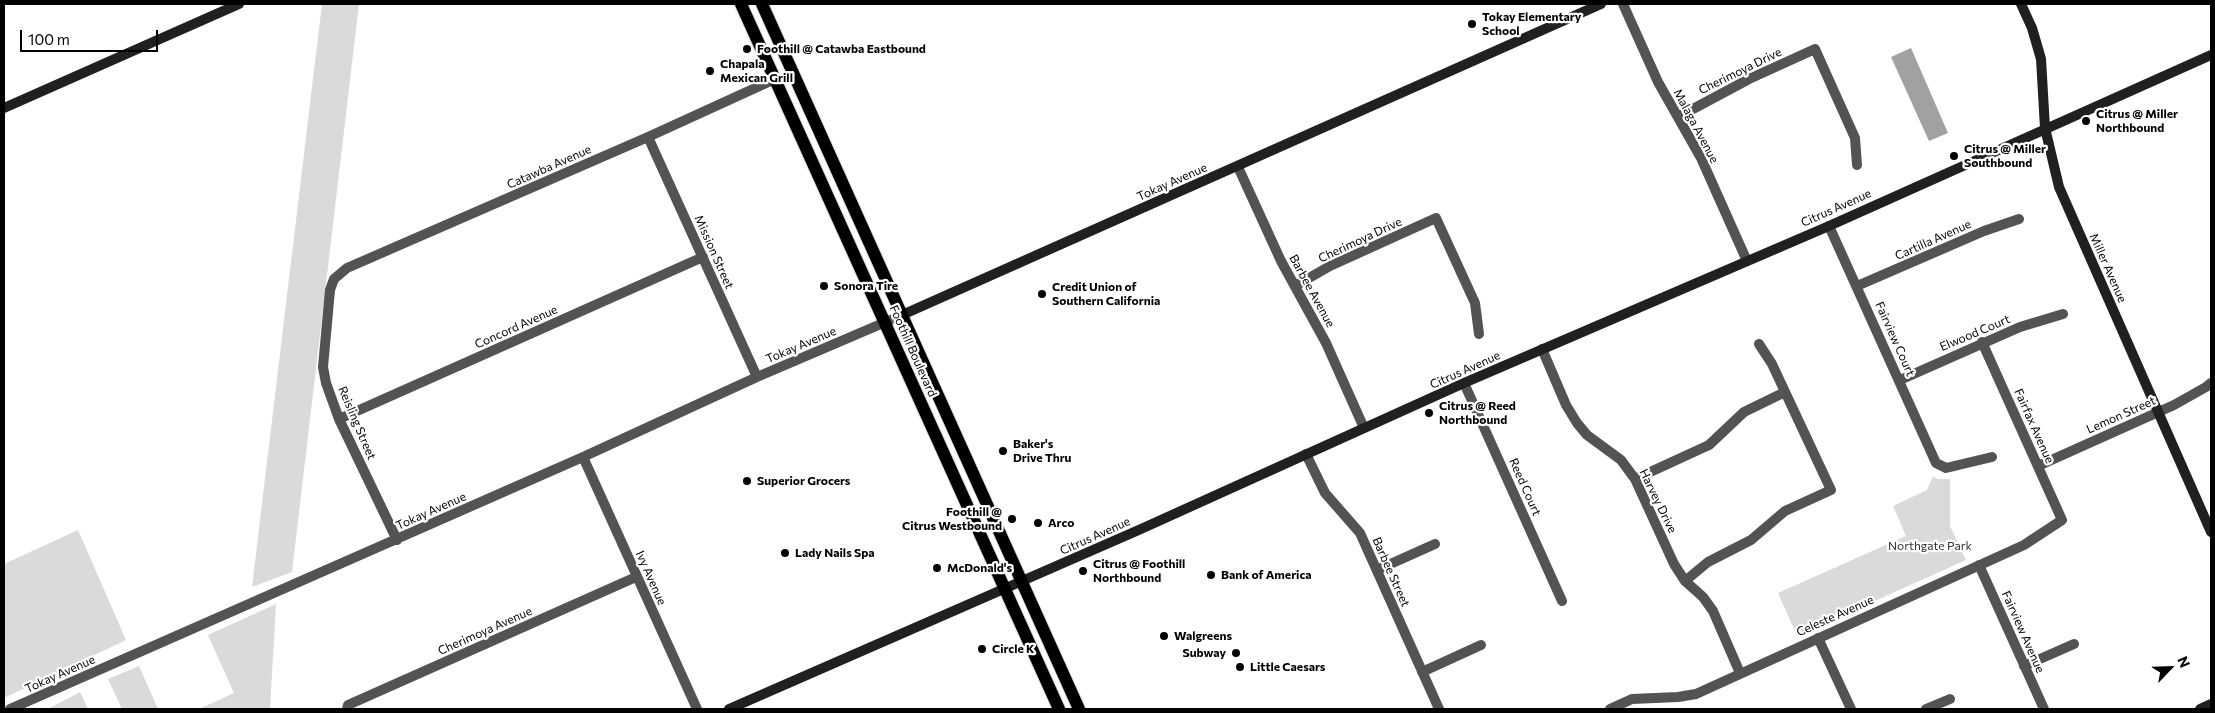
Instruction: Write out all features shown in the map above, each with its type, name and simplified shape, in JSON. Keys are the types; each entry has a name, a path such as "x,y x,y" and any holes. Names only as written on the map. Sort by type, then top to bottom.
{"main road":[{"path":"4,108 239,4"},
{"name":"Foothill Boulevard","path":"741,4 1059,709"},
{"name":"Foothill Boulevard","path":"762,4 1020,582 1079,709"},
{"name":"Tokay Avenue","path":"902,316 1601,4"},
{"name":"Miller Avenue","path":"2021,4 2032,28 2041,59 2045,128 2059,188 2211,532"},
{"name":"Citrus Avenue","path":"729,709 1020,582 1464,383 1829,226 2211,55"},
{"path":"2200,709 2211,704"}],"street":[{"name":"Malaga Avenue","path":"1622,4 1658,82 1701,158 1747,261"},
{"name":"Cherimoya Drive","path":"1678,117 1749,79 1815,49 1855,138 1858,165"},
{"name":"Catawba Avenue","path":"334,279 347,268 775,80"},
{"name":"Mission Street","path":"648,137 757,377"},
{"name":"Barbee Avenue","path":"1238,167 1277,252 1326,343 1364,428"},
{"name":"Cherimoya Drive","path":"1295,286 1330,266 1436,218 1475,303 1479,334"},
{"name":"Cartilla Avenue","path":"1857,286 1984,231 2019,219"},
{"name":"Fairview Court","path":"1829,226 1936,463 1946,468 1992,457"},
{"name":"Concord Avenue","path":"339,419 702,257"},
{"name":"Reisling Street","path":"334,279 330,290 323,367 326,383 339,419 396,540"},
{"name":"Elwood Court","path":"1900,380 1982,342 2020,327 2063,314"},
{"name":"Tokay Avenue","path":"10,709 583,457 757,377 902,316"},
{"name":"Fairfax Avenue","path":"1982,342 2062,520"},
{"path":"1685,581 1708,562 1751,540 1785,511 1831,490 1772,364 1759,344"},
{"name":"Harvey Drive","path":"1542,349 1566,405 1577,423 1587,435 1621,460 1635,479 1674,564 1685,581 1703,598 1713,612 1740,673"},
{"name":"Lemon Street","path":"2038,466 2158,412 2206,387 2211,382"},
{"name":"Reed Court","path":"1464,383 1562,601"},
{"path":"1635,479 1709,445 1744,412 1785,392"},
{"name":"Barbee Street","path":"1306,454 1325,493 1360,533 1439,709"},
{"name":"Ivy Avenue","path":"583,457 697,709"},
{"name":"Celeste Avenue","path":"1610,709 1632,699 1678,697 1696,694 2024,545 2062,520"},
{"path":"1377,570 1435,544"},
{"name":"Fairview Avenue","path":"1979,565 2044,709"},
{"name":"Cherimoya Avenue","path":"347,709 348,705 636,577"},
{"path":"1818,638 1851,709"},
{"path":"2024,666 2074,644"},
{"path":"1422,672 1482,646"},
{"path":"1926,709 1950,699"}],"green space":[{"path":"322,4 359,4 292,572 252,587"},
{"name":"Northgate Park","path":"1933,476 1937,479 1950,479 1950,526 1966,560 1797,636 1778,593 1906,536 1893,506 1927,490"},
{"path":"78,530 126,640 4,698 4,564"},
{"path":"276,604 270,709 199,709 234,693 208,635"},
{"path":"139,666 158,709 122,709 108,679"},
{"path":"80,692 88,709 48,709"}],"shaded area":[{"path":"1911,48 1948,133 1929,141 1891,57"}],"place":[{"name":"Tokay Elementary School","path":"1472,24"},
{"name":"Foothill @ Catawba Eastbound","path":"747,49"},
{"name":"Chapala Mexican Grill","path":"710,71"},
{"name":"Citrus @ Miller Northbound","path":"2086,121"},
{"name":"Citrus @ Miller Southbound","path":"1954,156"},
{"name":"Sonora Tire","path":"824,286"},
{"name":"Credit Union of Southern California","path":"1042,294"},
{"name":"Citrus @ Reed Northbound","path":"1429,413"},
{"name":"Baker's Drive Thru","path":"1003,451"},
{"name":"Superior Grocers","path":"747,481"},
{"name":"Foothill @ Citrus Westbound","path":"1012,519"},
{"name":"Arco","path":"1038,523"},
{"name":"Lady Nails Spa","path":"785,553"},
{"name":"McDonald's","path":"937,568"},
{"name":"Citrus @ Foothill Northbound","path":"1083,571"},
{"name":"Bank of America","path":"1211,575"},
{"name":"Walgreens","path":"1164,636"},
{"name":"Circle K","path":"982,649"},
{"name":"Subway","path":"1236,653"},
{"name":"Little Caesars","path":"1240,667"}]}
